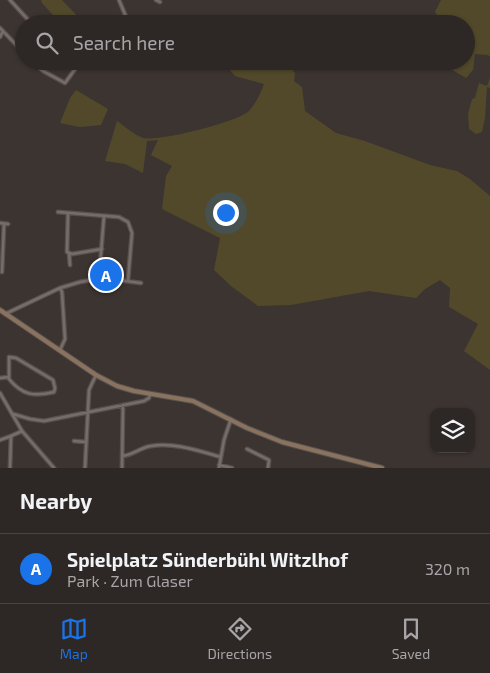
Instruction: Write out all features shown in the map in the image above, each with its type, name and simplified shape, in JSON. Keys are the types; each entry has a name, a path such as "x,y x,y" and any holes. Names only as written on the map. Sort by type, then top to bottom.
{"main road":[{"path":"0,310 96,375 117,386 150,394 194,401 257,433 282,442 382,468"}],"street":[{"path":"10,0 24,15"},
{"path":"119,0 125,15"},
{"path":"0,28 15,44"},
{"path":"0,37 3,31"},
{"path":"41,70 65,83 74,70"},
{"path":"58,212 122,218 130,225 132,233 128,281"},
{"path":"68,213 66,249 69,253 70,265"},
{"path":"99,278 104,216"},
{"path":"0,223 8,224"},
{"path":"2,272 4,224"},
{"path":"69,253 102,249"},
{"path":"5,314 60,288 99,278 141,283"},
{"path":"60,288 62,292 65,339 60,350"},
{"path":"14,357 53,380 55,391 52,393 26,394 15,387 9,377 8,358 14,357"},
{"path":"85,468 89,390 96,375"},
{"path":"0,378 9,377"},
{"path":"0,394 22,431 54,468"},
{"path":"13,414 30,420 44,420 146,400 150,394"},
{"path":"122,468 123,405"},
{"path":"230,419 219,466 232,468"},
{"path":"0,440 22,431"},
{"path":"10,468 11,436"},
{"path":"74,441 86,442"},
{"path":"122,456 127,456 147,446 166,445 221,457"},
{"path":"247,449 269,460 268,468"}],"shaded area":[{"path":"41,0 62,0 76,15 53,15"},
{"path":"441,0 490,0 490,57 488,55 475,54 475,15 437,15 435,12"},
{"path":"230,70 292,70 295,73 294,81 302,87 305,111 336,133 365,141 430,165 457,171 490,196 490,370 464,351 478,324 449,307 450,288 440,280 425,289 416,298 369,291 291,305 258,306 231,286 214,270 220,238 162,209 166,176 172,166 151,155 158,140 147,141 143,173 125,164 105,161 117,121 140,137 151,138 180,134 215,125 249,111 258,98 264,84 235,76"},
{"path":"452,70 473,70 466,78"},
{"path":"490,78 490,88 487,87 482,132 476,134 469,129 468,114 479,83 487,86"},
{"path":"76,90 108,109 101,125 80,127 60,123 70,98"}],"place":[{"name":"Spielplatz Sünderbühl Witzlhof","path":"106,275"}]}
